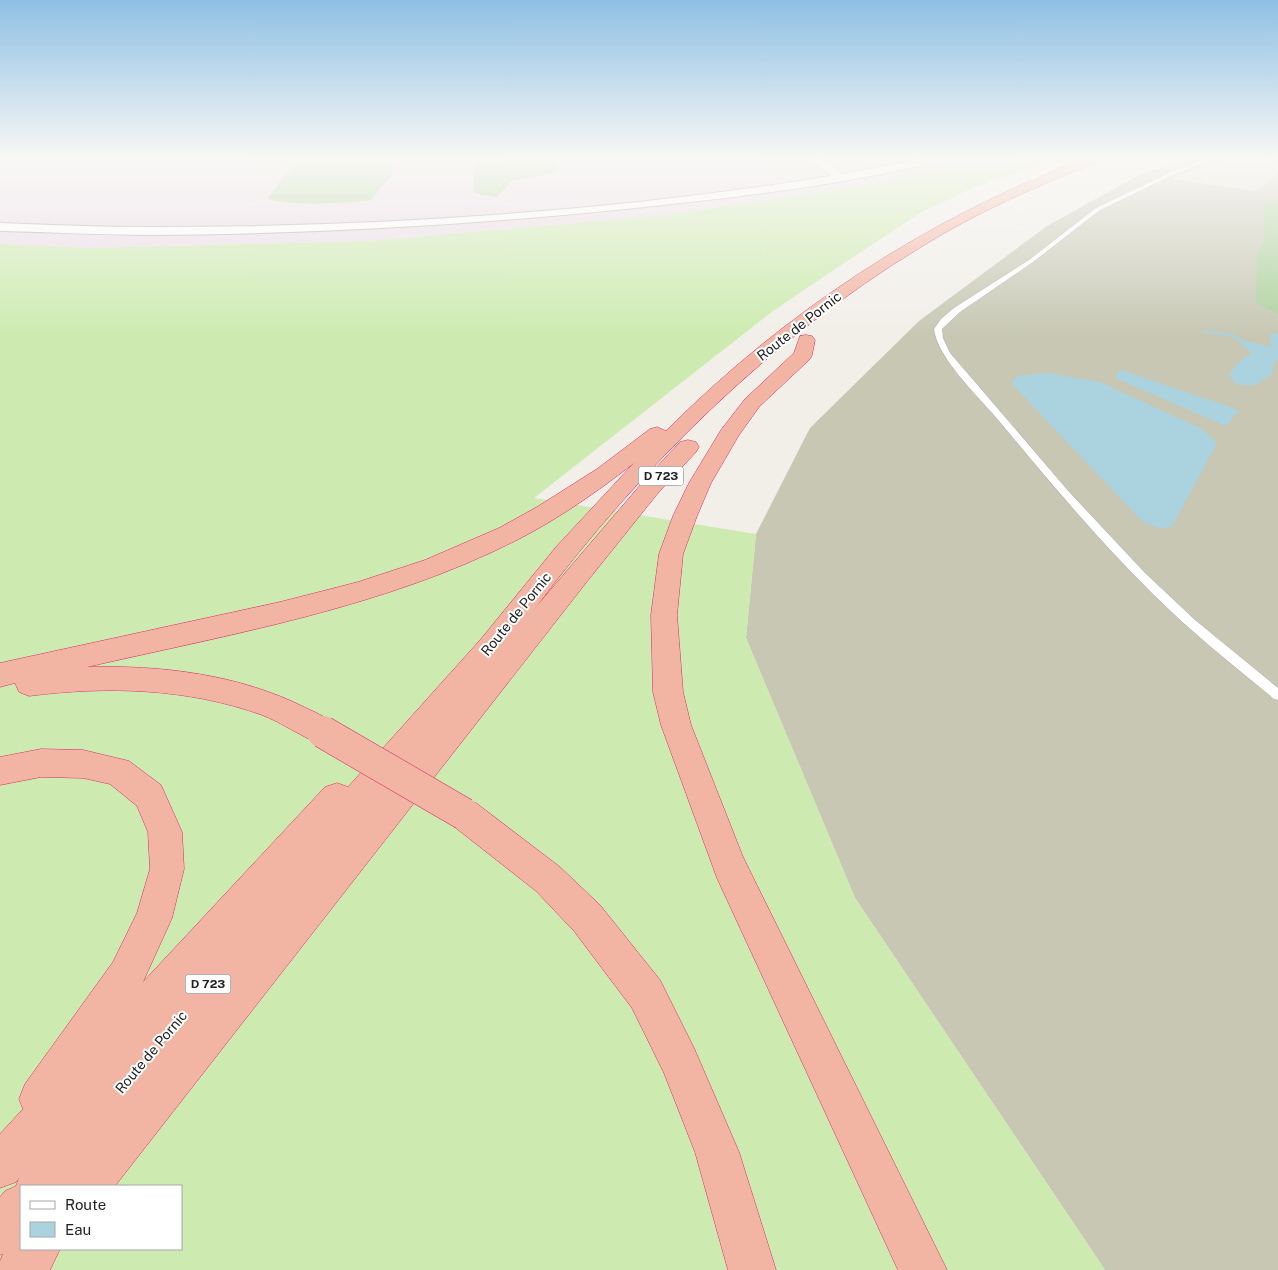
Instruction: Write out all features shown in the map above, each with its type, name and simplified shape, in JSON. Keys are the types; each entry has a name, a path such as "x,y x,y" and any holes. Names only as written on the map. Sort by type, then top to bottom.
{"highway":[{"name":"Route de Pornic","path":"39,1185 223,966 347,814 492,645 565,553 640,470 711,400 788,333 864,276 961,218"},
{"name":"Route de Pornic","path":"856,301 904,266 983,218"},
{"name":"Route de Pornic","path":"88,1185 500,671 650,488 707,426 813,334 804,354 752,403 729,435 700,483 685,516 671,554 664,607 664,650 668,692 676,725 729,866 923,1270"},
{"path":"0,675 288,610 348,594 450,560 509,534 561,502 641,446 689,406 711,400"},
{"name":"D 723","path":"12,1152 481,640 565,553"},
{"path":"0,689 86,678 150,678 199,686 262,703 282,710 323,732 464,814 507,846 548,879 587,918 646,994 680,1062 717,1152 752,1270"},
{"path":"0,771 41,763 82,764 118,771 149,796 165,832 167,869 154,918 126,975 76,1050 42,1096 12,1152"},
{"path":"0,1232 20,1208"},
{"path":"20,1270 36,1250"}],"street":[{"path":"0,227 150,231 416,223 484,218"}],"lane":[{"path":"1086,218 1031,260 944,320 938,329 939,338 947,354 1026,449 1141,576 1183,616 1278,695"}],"shaded area":[{"path":"0,218 631,218 369,241 89,248 0,244"},
{"path":"1061,218 1278,218 1278,1270 1105,1270 855,898 746,638 756,534 810,428 919,321 1047,226"}],"green space":[{"path":"631,218 912,218 773,311 534,498 756,534 746,638 855,898 1105,1270 0,1270 0,244 89,248 369,241"},
{"path":"1263,218 1278,218 1278,314 1256,303 1257,256 1264,241"}],"water":[{"path":"1278,333 1278,360 1274,362 1272,374 1255,385 1237,385 1229,375 1239,362 1252,353 1240,343 1249,342 1273,347 1270,341 1270,334"},
{"path":"1120,370 1239,410 1226,426 1115,378"},
{"path":"1046,373 1100,382 1202,429 1217,443 1172,526 1163,529 1143,522 1011,383 1017,376"}],"waterway":[{"path":"1205,331 1230,335 1252,345"}]}
